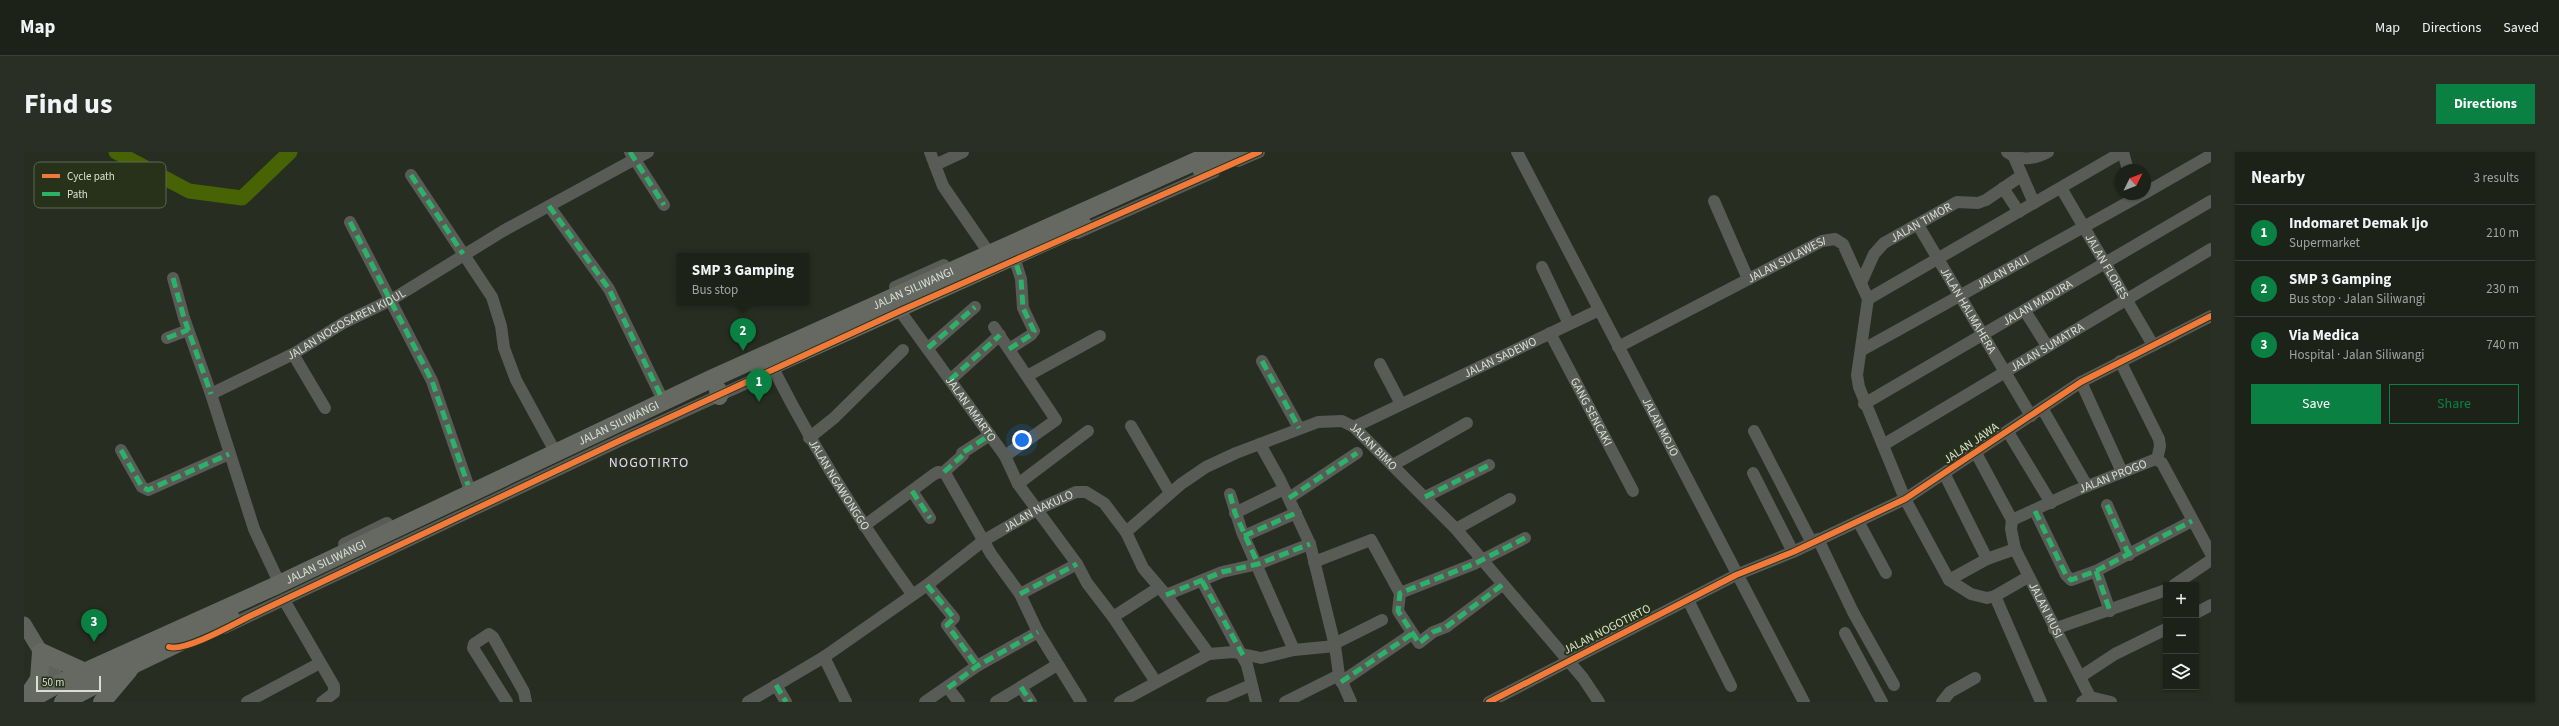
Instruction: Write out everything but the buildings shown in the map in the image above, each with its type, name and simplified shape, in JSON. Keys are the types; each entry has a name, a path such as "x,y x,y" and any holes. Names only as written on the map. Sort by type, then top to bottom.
{"highway":[{"name":"JALAN SILIWANGI","path":"714,385 923,278 1216,152"},
{"name":"JALAN SILIWANGI","path":"25,701 84,672 166,642 275,586 714,385 1244,152"},
{"name":"JALAN SILIWANGI","path":"68,701 134,664 166,642"},
{"path":"25,701 39,679 41,652 84,672"},
{"path":"102,702 134,664"}],"main road":[{"path":"24,624 60,683 68,701"}],"street":[{"name":"JALAN NOGOSAREN KIDUL","path":"211,394 293,354 345,322 392,300 463,254 549,206 633,155 648,152"},
{"path":"930,152 943,186 985,247"},
{"path":"935,165 963,152"},
{"path":"923,278 985,247 1200,152"},
{"path":"714,385 621,440 284,600 190,644 177,648 166,642 167,630 468,485 661,396 774,370 900,311 1259,152"},
{"name":"JALAN MOJO","path":"1518,152 1736,575 1804,702"},
{"path":"2010,155 2038,157 2048,152"},
{"path":"2028,576 1995,596 1987,598 1971,594 1949,580 1905,499 1864,404 1857,375 1862,350 1868,299 2122,152 2126,164"},
{"path":"633,155 664,205"},
{"path":"2010,155 2034,203"},
{"name":"JALAN BALI","path":"2151,189 2207,158"},
{"path":"411,175 492,297 501,326 504,348 516,380 552,446"},
{"name":"JALAN TIMOR","path":"1861,283 1877,248 1918,226 1957,202 1978,204 2021,176"},
{"path":"2003,188 2019,212"},
{"name":"JALAN FLORES","path":"2061,188 2125,300 2153,345"},
{"name":"JALAN BALI","path":"1862,350 2131,200"},
{"name":"JALAN MADURA","path":"1864,404 2026,311 2211,200"},
{"path":"1714,201 1748,279"},
{"path":"549,206 609,289 661,396"},
{"path":"350,222 392,300 432,381 468,485"},
{"name":"JALAN HALMAHERA","path":"1918,226 2031,416"},
{"name":"JALAN SULAWESI","path":"1618,347 1829,238 1843,244 1868,299"},
{"name":"JALAN SUMATRA","path":"1883,445 2004,371 2211,249"},
{"path":"1009,349 1031,335 1034,330 1023,308 1021,279 1015,260"},
{"path":"1542,267 1569,324"},
{"path":"173,278 188,330 211,394 254,529 277,578"},
{"path":"928,348 975,308"},
{"name":"JALAN SADEWO","path":"1354,427 1599,310"},
{"name":"JALAN AMARTO","path":"900,311 1005,456 1018,484 1038,509 1077,564 1087,583 1113,616 1156,682"},
{"path":"2026,311 2047,346"},
{"name":"JALAN JAWA","path":"1736,575 1792,552 1905,499 1944,475 2081,382 2211,316"},
{"path":"167,338 188,330"},
{"path":"950,380 997,331 1053,413 1056,422 1005,456"},
{"name":"GANG SENCAKI","path":"1550,333 1633,491"},
{"path":"1027,376 1100,336"},
{"path":"809,438 834,418 903,350"},
{"path":"293,354 325,408"},
{"path":"1262,361 1299,428"},
{"path":"2120,361 2159,439 2160,446 2157,460"},
{"path":"1380,364 1401,404"},
{"name":"JALAN NGAWONGGO","path":"774,370 809,438 864,526 912,594"},
{"path":"2081,382 2122,472"},
{"path":"2042,408 2087,486"},
{"name":"JALAN BIMO","path":"1126,532 1170,493 1206,467 1299,428 1331,421 1342,421 1354,427 1456,529 1502,585 1569,661 1599,702"},
{"path":"1393,465 1467,423"},
{"path":"1131,426 1170,493"},
{"path":"1754,430 1894,685"},
{"path":"1018,484 1088,431"},
{"path":"2008,432 2051,503"},
{"path":"944,472 963,456 962,453 990,435"},
{"path":"1260,444 1286,493 1310,544 1334,645 1340,679 1351,702"},
{"path":"121,450 142,487 148,490 229,454"},
{"path":"1235,514 1286,493 1357,453"},
{"path":"1976,453 2012,520"},
{"name":"JALAN PROGO","path":"2012,520 2035,511 2087,486 2151,460 2157,460 2163,465 2211,554"},
{"path":"1425,497 1489,466"},
{"path":"864,526 938,472 944,472 949,476 984,541 1020,594 1038,632 1081,702"},
{"path":"1753,473 1792,552"},
{"path":"1944,475 1987,559"},
{"path":"912,491 930,518"},
{"name":"JALAN NAKULO","path":"748,702 824,657 912,594 927,585 984,541 1038,509 1076,492 1086,492 1104,503 1126,532 1143,568 1209,654"},
{"path":"1230,494 1235,514 1244,536 1258,564 1294,650"},
{"path":"1456,529 1510,499"},
{"path":"2107,505 2129,555"},
{"path":"2035,511 2067,578 2074,580 2129,555 2192,521"},
{"path":"1244,536 1296,513"},
{"name":"JALAN MUSI","path":"2012,520 2011,529 2015,549 2054,629 2080,677 2086,700"},
{"path":"1858,521 1886,574"},
{"path":"1400,593 1481,560 1525,538"},
{"path":"1314,562 1371,540 1400,593 1398,611 1419,643 1433,632 1446,626 1502,585"},
{"path":"1113,616 1162,592 1202,581 1222,572 1258,564 1310,544"},
{"path":"1949,580 1987,559 2015,549"},
{"path":"2178,582 2211,560"},
{"path":"1020,594 1077,564"},
{"path":"2096,571 2110,611"},
{"name":"JALAN NOGOTIRTO","path":"1488,702 1736,575"},
{"path":"1202,581 1242,655 1249,671 1256,702"},
{"path":"927,585 954,618 946,625 977,666"},
{"path":"2054,629 2110,611 2163,591"},
{"path":"1995,596 2041,702"},
{"path":"284,600 334,686 334,693 322,702"},
{"path":"1688,600 1731,686"},
{"path":"2199,611 2211,605"},
{"path":"1123,701 1209,654 1233,652 1261,658 1294,650 1334,645 1382,620"},
{"path":"2080,677 2115,654 2163,630"},
{"path":"925,702 948,688 977,666 1038,632"},
{"path":"1845,633 1882,702"},
{"path":"507,702 473,648 474,644 489,634 495,640 524,692 526,702"},
{"path":"1285,702 1340,679 1412,634"},
{"path":"824,657 846,702"},
{"path":"247,702 320,663"},
{"path":"996,702 1057,665"},
{"path":"1945,701 1950,692 1975,678"},
{"path":"776,685 786,702"},
{"path":"1212,702 1251,685"},
{"path":"1021,687 1030,702"},
{"path":"948,688 959,702"},
{"path":"2086,700 2111,702"}],"waterway":[{"path":"116,152 135,162"},
{"path":"166,179 189,191 242,198 290,152"}],"marked path":[{"path":"630,152 664,205"},
{"path":"411,175 463,254"},
{"path":"549,206 609,289 661,396"},
{"path":"350,222 432,381 468,485"},
{"path":"1009,349 1031,335 1034,331 1023,308 1021,279 1015,260"},
{"path":"173,278 184,318 211,394"},
{"path":"928,348 975,307"},
{"path":"167,338 188,330"},
{"path":"950,380 1000,335"},
{"path":"1262,361 1299,428"},
{"path":"944,472 963,455 962,453 990,435"},
{"path":"121,450 142,487 148,490 229,454"},
{"path":"1289,498 1357,453"},
{"path":"1425,497 1489,465"},
{"path":"912,491 930,518"},
{"path":"1230,494 1235,513 1258,564"},
{"path":"2107,505 2129,555"},
{"path":"2035,511 2066,575 2071,580 2096,571 2192,521"},
{"path":"1244,536 1296,513"},
{"path":"1502,585 1446,627 1433,632 1419,643 1398,611 1400,593 1474,564 1525,538"},
{"path":"1166,595 1222,572 1258,564 1310,544"},
{"path":"1020,594 1077,564"},
{"path":"2096,571 2110,611"},
{"path":"1202,581 1243,655"},
{"path":"927,585 954,618 947,625 977,666"},
{"path":"948,688 977,666 1038,632"},
{"path":"1341,682 1412,634"},
{"path":"776,685 786,702"},
{"path":"1021,687 1031,702"}],"cycle path":[{"path":"169,647 186,645 210,636 621,440 900,311 1259,152"},
{"path":"1489,702 1736,575 1793,552 1905,499 2081,382 2211,316"}],"place":[{"name":"SMP 3 Gamping","path":"743,351"},
{"name":"Indomaret Demak Ijo","path":"759,402"},
{"name":"Via Medica","path":"94,642"}],"district":[{"name":"NOGOTIRTO","path":"649,462"}]}
